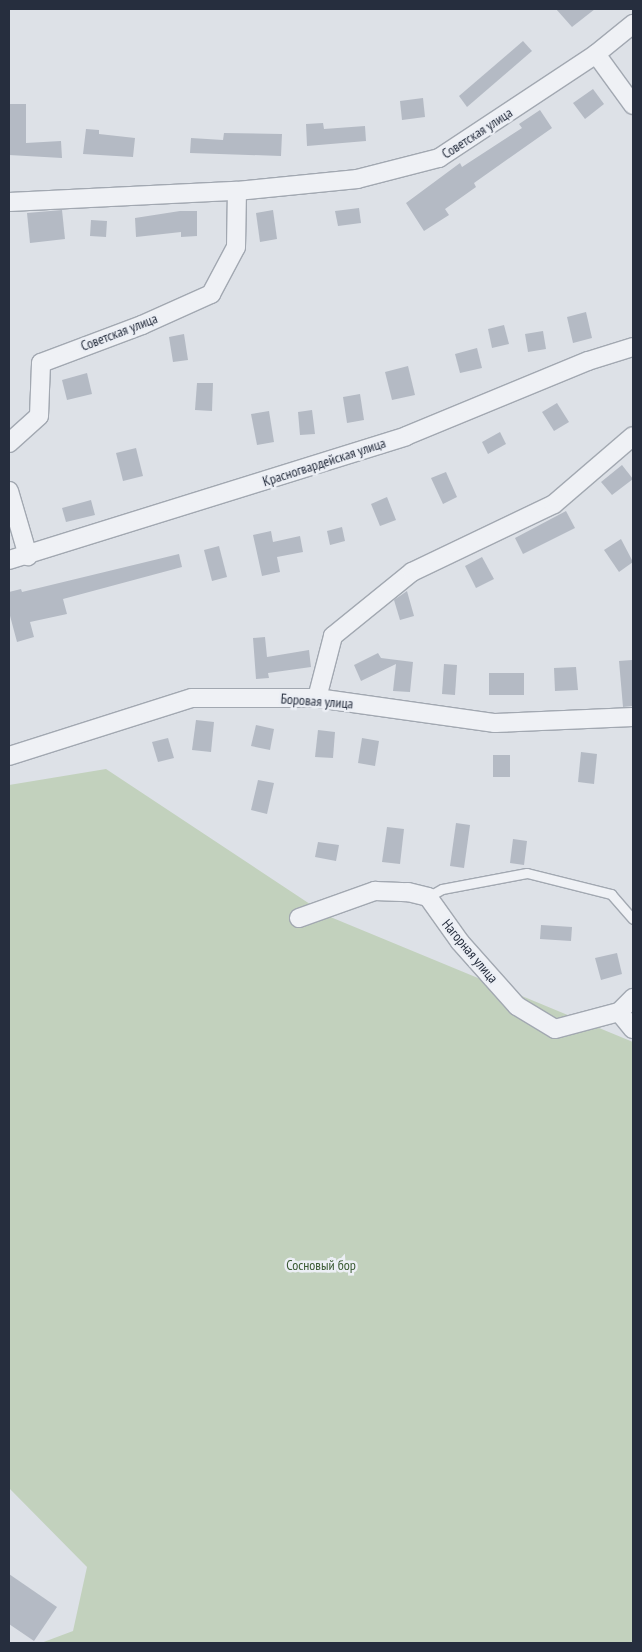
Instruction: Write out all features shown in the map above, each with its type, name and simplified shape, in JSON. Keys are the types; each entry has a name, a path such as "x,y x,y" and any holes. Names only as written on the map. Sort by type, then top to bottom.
{"street":[{"name":"Советская улица","path":"9,202 237,191 357,179 439,158 596,54 633,24"},
{"path":"596,54 633,105"},
{"name":"Советская улица","path":"9,443 39,416 41,363 142,325 211,294 236,247 237,191"},
{"name":"Красногвардейская улица","path":"9,560 28,556 406,436 588,361 633,347"},
{"path":"317,698 333,636 412,572 554,504 633,436"},
{"path":"9,491 28,556"},
{"name":"Боровая улица","path":"9,756 192,698 317,698 495,723 633,717"},
{"path":"299,918 375,891 408,892 428,897"},
{"name":"Нагорная улица","path":"428,897 460,942 517,1006 540,1020 555,1029 619,1012"},
{"path":"633,998 619,1012 633,1030"}],"lane":[{"path":"428,897 442,889 527,872 611,894 633,919"}],"green space":[{"name":"Сосновый бор","path":"106,769 328,916 633,1042 633,1643 41,1643 73,1631 87,1567 9,1488 9,785"}],"building":[{"path":"556,9 595,9 572,27"},
{"path":"523,41 532,51 467,107 459,96"},
{"path":"593,89 604,104 585,119 573,103"},
{"path":"423,98 425,117 402,120 400,101"},
{"path":"9,104 26,104 26,143 61,141 62,158 9,155"},
{"path":"540,110 552,128 474,183 476,187 445,209 449,215 424,231 406,203 460,163 462,167 522,128 519,124"},
{"path":"323,123 324,129 365,126 366,141 307,146 306,124"},
{"path":"86,129 99,130 99,134 135,138 133,157 83,154"},
{"path":"224,133 282,134 281,156 190,153 191,138 223,140"},
{"path":"359,208 361,223 338,226 335,211"},
{"path":"62,210 65,239 30,243 27,213"},
{"path":"273,210 277,239 260,242 256,213"},
{"path":"180,211 197,211 197,236 181,237 181,232 136,237 135,218"},
{"path":"91,220 107,221 106,237 90,236"},
{"path":"586,312 592,338 573,343 567,317"},
{"path":"504,325 509,344 492,348 488,329"},
{"path":"543,331 546,349 528,352 525,334"},
{"path":"184,334 188,360 173,362 169,337"},
{"path":"477,348 482,368 460,373 455,354"},
{"path":"408,366 415,395 392,400 385,372"},
{"path":"87,373 92,394 67,400 62,380"},
{"path":"197,383 213,383 212,411 195,410"},
{"path":"360,394 364,420 347,423 343,397"},
{"path":"557,403 569,422 554,431 542,412"},
{"path":"312,410 315,434 300,435 298,412"},
{"path":"269,411 274,442 257,445 251,414"},
{"path":"500,432 506,444 488,454 482,442"},
{"path":"136,448 143,476 123,481 116,453"},
{"path":"622,465 633,479 612,495 601,482"},
{"path":"446,472 457,497 443,504 431,478"},
{"path":"387,497 396,520 380,526 371,504"},
{"path":"91,500 95,515 66,522 62,508"},
{"path":"566,511 575,528 523,554 515,538"},
{"path":"342,527 345,541 330,545 327,531"},
{"path":"271,531 273,542 300,536 303,552 277,557 280,572 262,576 253,535"},
{"path":"621,539 633,562 619,572 604,550"},
{"path":"219,546 227,577 212,581 204,550"},
{"path":"179,554 182,567 63,599 67,614 30,622 34,637 17,642 9,612 9,592 21,589 22,592"},
{"path":"482,557 494,579 476,588 465,566"},
{"path":"407,591 414,616 400,620 394,600"},
{"path":"265,637 267,657 309,650 311,667 268,673 269,678 256,679 253,638"},
{"path":"378,653 381,658 413,662 410,692 393,691 396,664 361,681 354,665"},
{"path":"632,660 633,706 623,707 619,661"},
{"path":"444,664 457,665 455,695 442,694"},
{"path":"576,667 578,690 555,691 554,668"},
{"path":"489,673 524,673 524,695 489,695"},
{"path":"196,720 214,722 211,752 192,750"},
{"path":"256,725 274,729 270,750 251,746"},
{"path":"318,730 335,732 333,758 315,757"},
{"path":"168,738 174,758 158,762 152,742"},
{"path":"362,738 379,741 375,766 358,763"},
{"path":"581,752 597,754 594,784 578,782"},
{"path":"493,755 510,755 510,777 493,777"},
{"path":"258,780 274,783 267,814 251,810"},
{"path":"456,823 470,825 464,868 450,866"},
{"path":"387,827 404,829 400,864 382,862"},
{"path":"513,839 527,841 524,865 510,863"},
{"path":"318,842 339,845 336,861 315,857"},
{"path":"541,925 572,927 571,941 540,939"},
{"path":"617,953 622,974 601,980 595,958"},
{"path":"9,1574 57,1607 34,1641 9,1624"}]}
